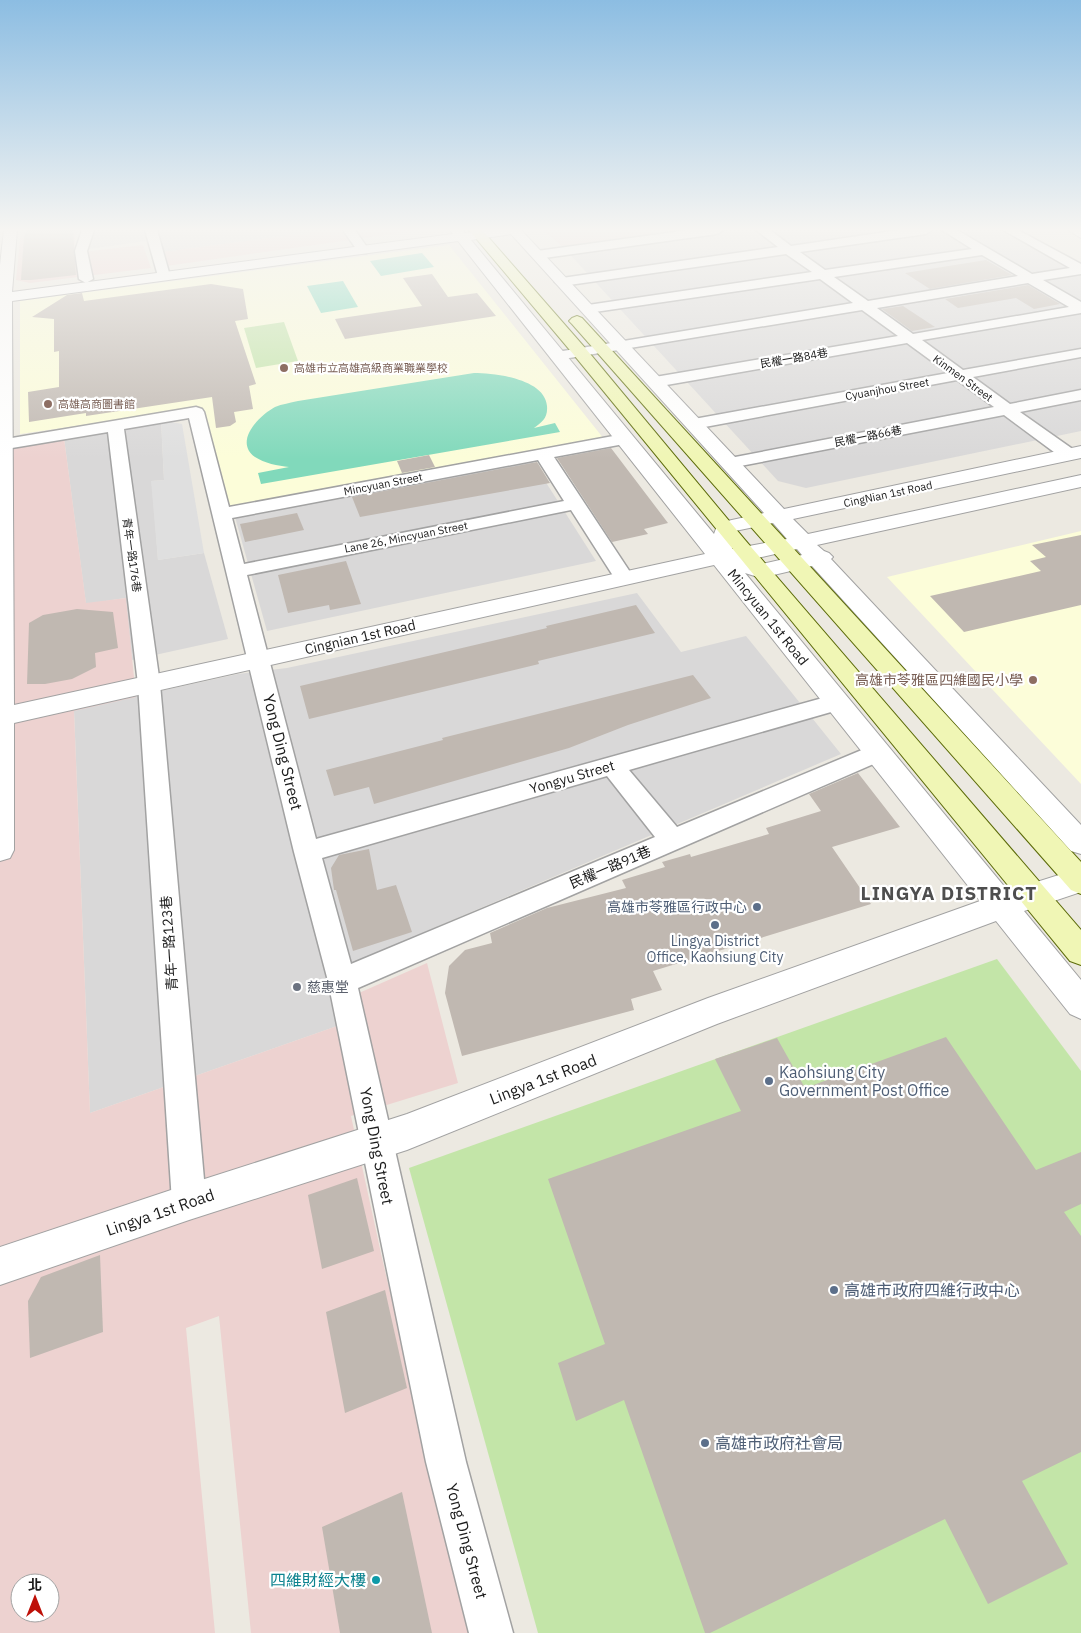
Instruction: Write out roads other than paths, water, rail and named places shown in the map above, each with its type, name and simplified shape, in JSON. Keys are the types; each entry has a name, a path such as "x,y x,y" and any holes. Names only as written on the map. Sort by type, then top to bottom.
{"main road":[{"name":"Mincyuan 1st Road","path":"540,306 580,352 724,528 734,551 761,571 1081,952"},
{"path":"565,307 611,347 757,521"},
{"path":"791,542 1081,881"}],"street":[{"path":"0,850 2,306"},
{"name":"Mincyuan 1st Road","path":"524,306 557,356 624,439 734,551 837,702 1081,1004"},
{"path":"585,306 611,347 655,382 694,424 730,463 791,542 1081,843"},
{"path":"588,309 607,306"},
{"path":"557,356 871,306"},
{"name":"Kinmen Street","path":"866,307 1007,410 1074,453"},
{"name":"民權一路84巷","path":"655,382 1081,308"},
{"name":"Cyuanjhou Street","path":"694,424 1081,353"},
{"name":"民權一路66巷","path":"730,463 1081,395"},
{"path":"2,444 196,412 260,660"},
{"name":"青年一路176巷","path":"115,426 149,684"},
{"name":"Mincyuan Street","path":"223,514 624,439"},
{"name":"CingNian 1st Road","path":"761,571 791,542 973,475 1074,453"},
{"path":"543,454 624,578"},
{"name":"CingNian 1st Road","path":"724,528 757,521 791,542 996,494 1081,470"},
{"path":"973,475 1019,512"},
{"name":"CingNian 1st Road","path":"996,494 1081,481"},
{"name":"CingNian 1st Road","path":"734,551 1019,512 1081,498"},
{"name":"Lane 26, Mincyuan Street","path":"236,571 575,504"},
{"name":"Cingnian 1st Road","path":"1,717 624,578 734,551"},
{"name":"Yong Ding Street","path":"260,660 307,852 342,981 446,1462 491,1633"},
{"name":"青年一路123巷","path":"149,684 189,1202"},
{"name":"Yongyu Street","path":"307,852 837,702"},
{"name":"民權一路91巷","path":"342,981 878,753"},
{"path":"612,766 672,840"},
{"name":"Lingya 1st Road","path":"0,1266 189,1202 376,1142 522,1087 700,1016 1001,906 1081,881"}],"place":[{"name":"高雄市立高雄高級商業職業學校","path":"284,368"},
{"name":"高雄高商圖書館","path":"48,404"},
{"name":"高雄市苓雅區四維國民小學","path":"1033,680"},
{"name":"高雄市苓雅區行政中心","path":"757,907"},
{"name":"Lingya District Office, Kaohsiung City","path":"715,925"},
{"name":"慈惠堂","path":"297,987"},
{"name":"Kaohsiung City Government Post Office","path":"769,1081"},
{"name":"高雄市政府四維行政中心","path":"834,1290"},
{"name":"高雄市政府社會局","path":"705,1443"},
{"name":"四維財經大樓","path":"376,1580"}],"district":[{"name":"LINGYA DISTRICT","path":"949,893"}]}
